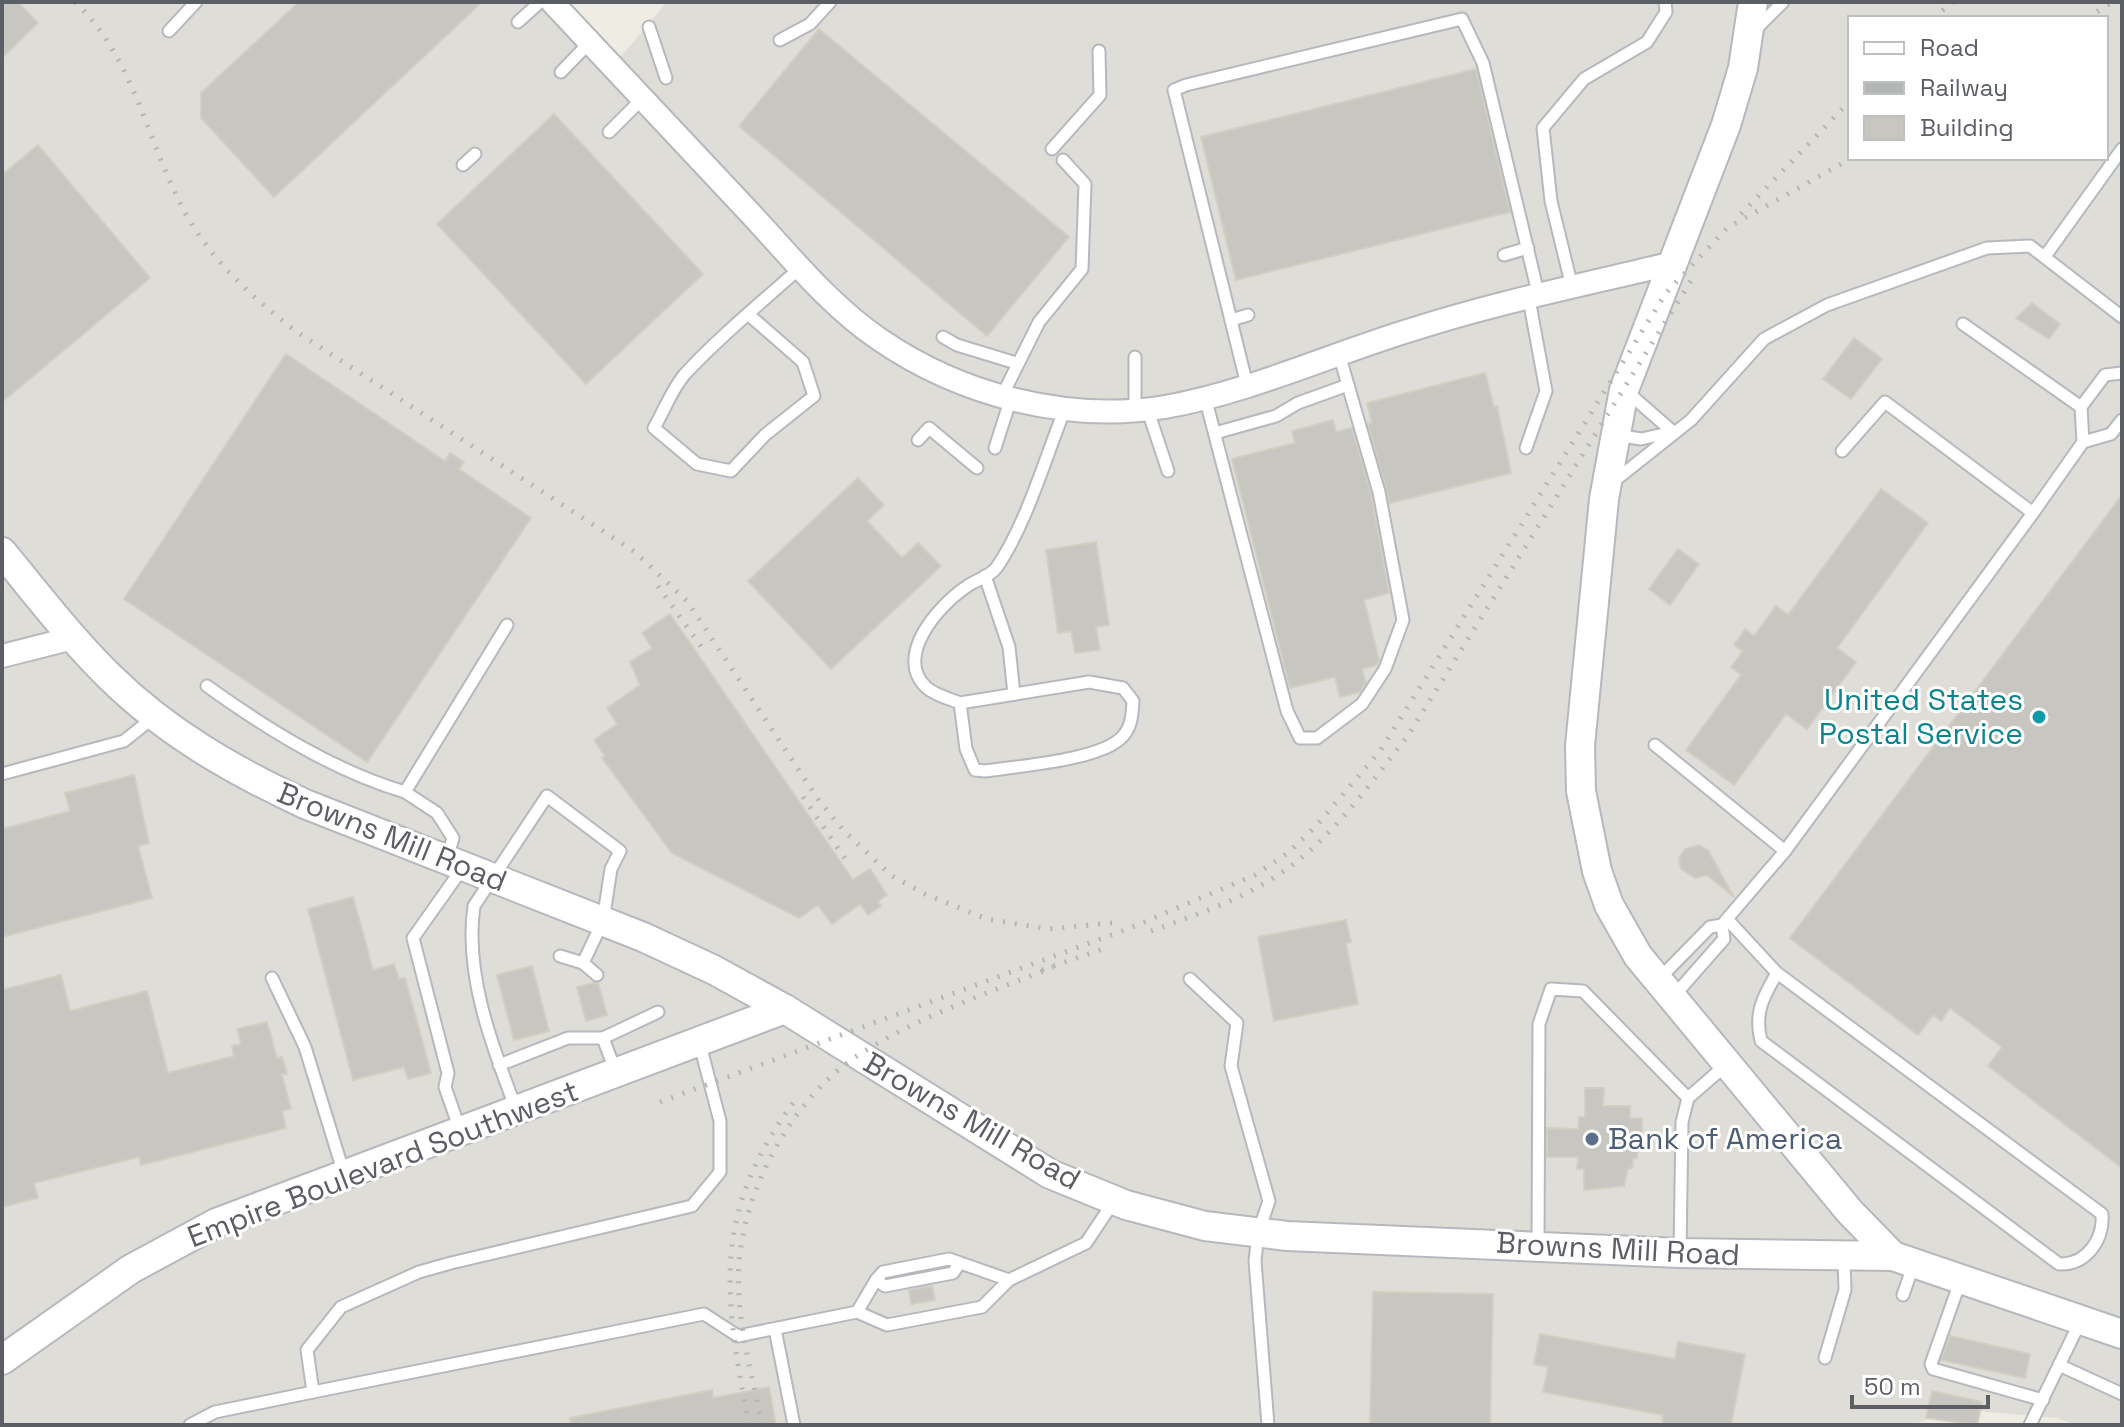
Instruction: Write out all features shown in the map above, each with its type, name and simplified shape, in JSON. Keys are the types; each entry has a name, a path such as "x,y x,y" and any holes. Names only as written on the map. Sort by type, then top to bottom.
{"street":[{"path":"552,2 801,267 878,339 936,372 1007,397 1065,408 1141,409 1205,397 1416,328 1673,263"},
{"path":"1753,2 1743,68 1726,125 1624,390 1606,488 1580,746 1581,791 1591,847 1609,905 1664,990 1850,1212 1903,1259"},
{"name":"Browns Mill Road","path":"2,552 73,638 111,678 155,716 251,779 603,921 714,970 785,1009 1050,1174 1114,1201 1205,1226 1258,1233 1680,1253 1903,1259 2122,1334"},
{"path":"2,656 73,638"},
{"name":"Empire Boulevard Southwest","path":"2,1360 131,1269 216,1223 785,1009"}],"lane":[{"path":"169,31 196,2"},
{"path":"518,22 540,2"},
{"path":"780,40 810,24 830,2"},
{"path":"1573,288 1551,201 1543,128 1584,79 1647,42 1666,12 1665,2"},
{"path":"1747,38 1783,2"},
{"path":"1247,385 1174,90 1462,19 1483,63 1528,248 1546,391 1526,448"},
{"path":"649,27 666,78"},
{"path":"561,72 590,42"},
{"path":"1052,149 1100,95 1099,51"},
{"path":"609,132 643,98"},
{"path":"463,165 475,154"},
{"path":"2046,255 2121,154"},
{"path":"995,448 1016,363 1039,322 1082,269 1085,184 1063,160"},
{"path":"1606,488 1691,420 1764,339 1827,305 1987,248 2030,246 2046,255 2122,317"},
{"path":"1504,255 1528,248"},
{"path":"749,315 803,362 814,396 765,435 731,471 697,464 654,428 683,376 749,315 801,267"},
{"path":"1231,320 1248,315"},
{"path":"1963,324 2081,407"},
{"path":"943,337 957,345 1016,363"},
{"path":"1205,397 1287,711 1296,734 1304,740 1317,738 1345,719 1375,690 1403,620 1369,457 1339,354"},
{"path":"1135,357 1141,409 1168,471"},
{"path":"1664,990 1710,927 1724,922 1785,851 2083,442 2081,407 2105,375 2122,373"},
{"path":"1215,433 1276,416 1298,403 1348,385"},
{"path":"1624,390 1673,432"},
{"path":"1842,451 1885,402 2033,513"},
{"path":"960,703 969,762 975,770 985,771 1101,750 1124,735 1132,720 1133,701 1123,688 1113,684 1089,682 960,703 929,690 914,667 914,651 937,616 964,587 995,571 1013,537 1065,408"},
{"path":"2083,442 2111,434 2122,421"},
{"path":"918,440 929,428 977,468"},
{"path":"1616,435 1641,439 1673,432"},
{"path":"985,576 1009,647 1014,694"},
{"path":"405,792 507,625"},
{"path":"207,686 256,721 357,775 405,792 437,813 453,838 455,862 413,938 448,1073 445,1087 460,1131"},
{"path":"2,774 124,741 155,716"},
{"path":"1655,745 1785,851"},
{"path":"516,1110 499,1065 470,953 474,906 547,796 620,851 611,869 603,921 583,963"},
{"path":"1664,990 1724,939 1724,922"},
{"path":"1724,922 1777,973 2102,1214 2104,1230 2091,1250 2073,1264 2059,1264 1761,1041 1756,1020 1762,999 1777,973"},
{"path":"560,956 583,963 597,975"},
{"path":"272,978 305,1047 345,1175"},
{"path":"1190,979 1237,1023 1231,1066 1269,1201 1258,1233 1255,1261 1268,1425"},
{"path":"1538,1245 1539,1024 1551,989 1583,991 1688,1098"},
{"path":"499,1065 568,1038 603,1038 658,1012"},
{"path":"603,1038 616,1072"},
{"path":"313,1392 307,1350 341,1307 419,1272 692,1206 720,1172 720,1121 699,1041"},
{"path":"1680,1253 1682,1122 1688,1098 1726,1065"},
{"path":"190,1425 215,1412 704,1314 738,1336 857,1312 887,1325 982,1307 1009,1280 1086,1243 1114,1201"},
{"path":"1825,1358 1845,1290 1844,1258"},
{"path":"857,1312 883,1272 949,1259 1009,1280"},
{"path":"1903,1259 1903,1295"},
{"path":"1961,1278 1931,1364 1933,1369 2043,1400"},
{"path":"2030,1425 2081,1319"},
{"path":"775,1329 794,1425"},
{"path":"2059,1365 2122,1394"}],"shaded area":[{"path":"2,2 546,2 612,67 667,2 2122,2 2122,1425 2076,1425 2057,1418 1955,1409 1912,1425 2,1425"}],"building":[{"path":"2,2 18,2 38,23 2,58"},
{"path":"299,2 482,2 274,197 201,118 201,93"},
{"path":"819,29 1069,237 987,336 739,126"},
{"path":"1476,69 1510,212 1236,280 1201,137"},
{"path":"554,114 703,274 586,384 437,224"},
{"path":"38,145 150,278 2,402 2,175"},
{"path":"2032,303 2060,324 2049,339 2016,318"},
{"path":"1854,338 1882,359 1851,399 1823,379"},
{"path":"286,354 445,461 450,453 464,462 459,469 531,518 367,762 124,599"},
{"path":"1485,373 1494,407 1497,406 1511,473 1390,503 1368,424 1372,423 1367,403"},
{"path":"1333,420 1336,432 1352,428 1371,494 1389,593 1364,600 1379,660 1377,665 1362,669 1366,683 1360,692 1340,697 1335,677 1290,688 1232,459 1295,443 1292,431"},
{"path":"858,478 884,505 867,521 902,558 918,543 941,566 831,669 748,581"},
{"path":"1881,489 1928,523 1837,648 1856,662 1807,729 1786,714 1734,785 1686,750 1741,675 1731,667 1743,651 1734,645 1745,629 1754,636 1776,606 1788,615"},
{"name":"United States Postal Service","path":"2122,495 2122,1168 1988,1066 2002,1047 1950,1008 1941,1021 1933,1015 1918,1035 1790,938"},
{"path":"1096,542 1109,625 1096,627 1100,650 1075,653 1071,631 1058,633 1046,550"},
{"path":"1678,549 1699,564 1670,605 1649,589"},
{"path":"670,614 853,880 870,869 887,895 878,901 881,906 868,915 860,904 832,924 818,905 799,918 672,853 602,758 605,756 594,740 617,724 607,708 640,685 630,662 652,648 642,633"},
{"path":"134,775 149,843 138,846 152,898 2,937 2,829 70,811 65,793"},
{"path":"1699,845 1708,850 1734,897 1707,875 1695,878 1681,869 1679,858 1685,849"},
{"path":"353,897 373,970 394,964 399,979 405,978 431,1073 408,1079 404,1067 353,1080 308,909"},
{"path":"1346,920 1351,942 1346,943 1358,1004 1274,1021 1258,937"},
{"path":"532,966 549,1031 514,1040 497,975"},
{"path":"61,975 70,1011 147,991 168,1073 234,1056 232,1046 241,1044 237,1029 267,1022 277,1058 282,1057 287,1074 282,1075 291,1109 282,1111 286,1128 141,1165 139,1157 34,1183 38,1198 2,1207 2,990"},
{"path":"598,983 607,1015 586,1021 577,987"},
{"name":"Bank of America","path":"1585,1088 1604,1088 1603,1106 1630,1106 1630,1118 1642,1119 1642,1149 1637,1149 1637,1158 1633,1158 1632,1168 1628,1168 1624,1186 1584,1190 1584,1169 1577,1169 1578,1157 1547,1157 1547,1128 1578,1129 1579,1117 1585,1117"},
{"path":"932,1286 935,1300 911,1304 909,1290"},
{"path":"1373,1292 1493,1294 1490,1425 1370,1425"},
{"path":"1540,1334 1675,1359 1678,1342 1745,1354 1731,1425 1662,1425 1663,1415 1543,1392 1548,1367 1534,1364"},
{"path":"1950,1336 2030,1354 2025,1378 1941,1360"},
{"path":"769,1387 776,1425 571,1425 570,1418 712,1390 713,1398"},
{"path":"1932,1391 1982,1402 1977,1425 1926,1418"}],"railway":[{"path":"75,2 113,50 174,191 199,235 223,266 297,332 635,552 687,601 818,799 844,831 892,876 925,894 987,919 1048,929 1122,922"},
{"path":"1936,16 1953,2"},
{"path":"2090,16 2113,2"},
{"path":"1741,214 1848,103"},
{"path":"660,1102 1130,928 1255,875 1289,852 1316,826 1380,751 1666,293 1727,228 1848,160"},
{"path":"1151,931 1218,906 1266,883 1317,844 1349,810 1407,737 1692,279"},
{"path":"658,586 702,648"},
{"path":"803,797 848,863"},
{"path":"1042,970 1103,949"},
{"path":"762,1425 742,1324 739,1263 751,1204 777,1145 794,1118 836,1072 883,1040 930,1017 1053,967"},
{"path":"749,1425 733,1333 731,1253 750,1176 799,1095"}],"place":[{"name":"United States Postal Service","path":"2039,717"},
{"name":"Bank of America","path":"1592,1139"}]}
